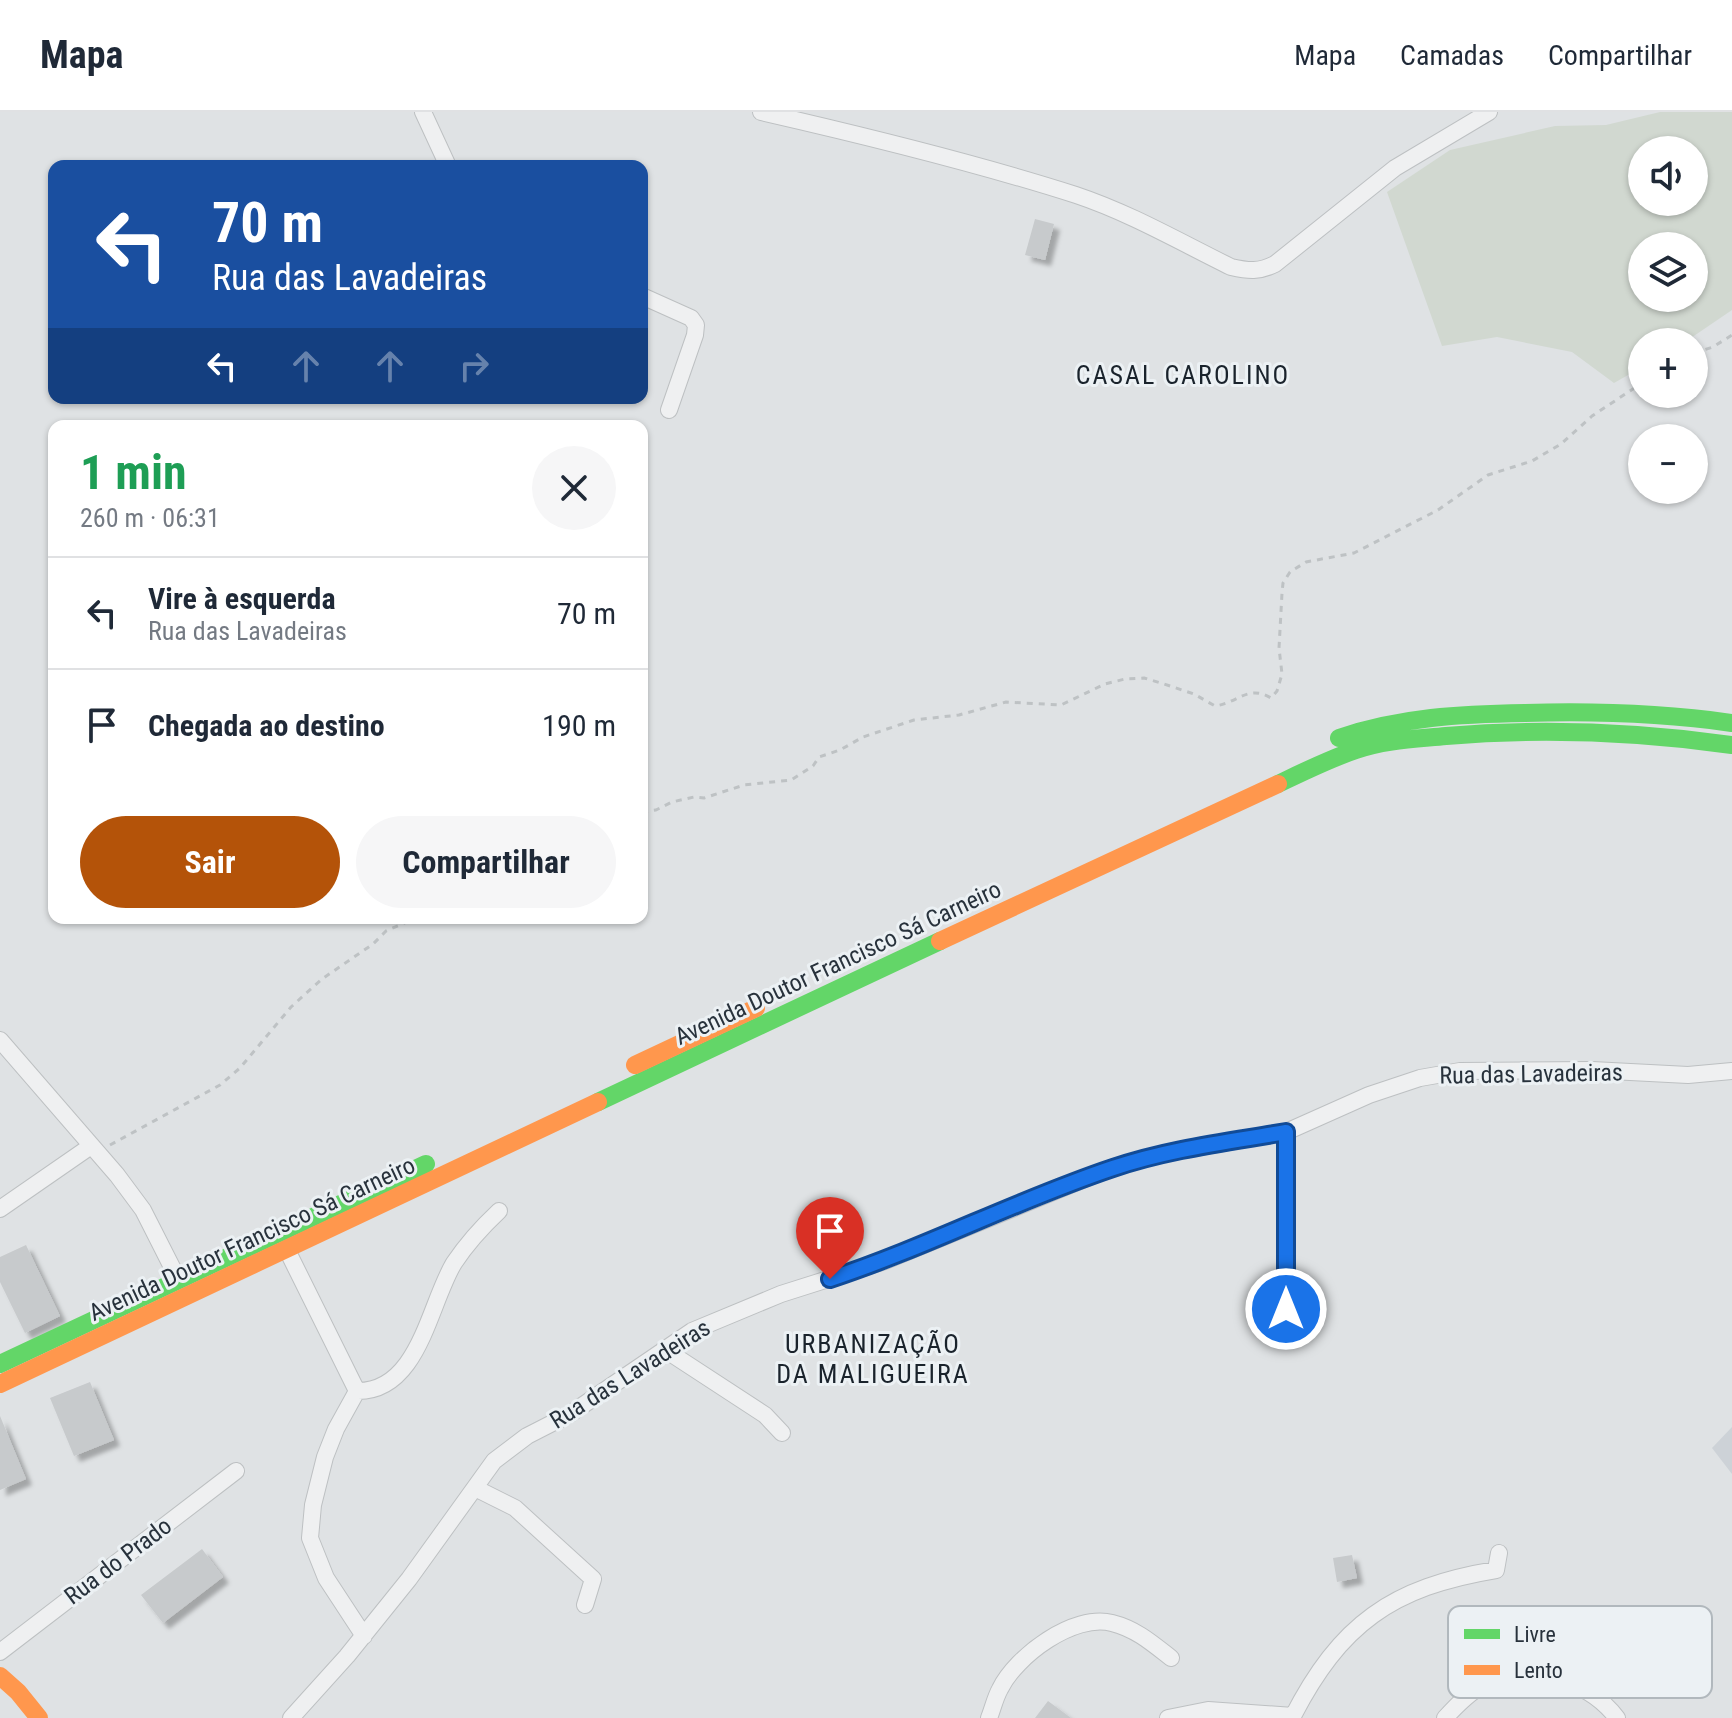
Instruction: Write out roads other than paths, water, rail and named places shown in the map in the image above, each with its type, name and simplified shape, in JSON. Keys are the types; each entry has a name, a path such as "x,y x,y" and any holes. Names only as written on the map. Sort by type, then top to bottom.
{"main road":[{"name":"Avenida Doutor Francisco Sá Carneiro","path":"0,1364 1287,760 1353,733 1390,723 1472,714 1636,713 1732,723"},
{"name":"Avenida Doutor Francisco Sá Carneiro","path":"0,1384 1217,810 1357,749 1399,740 1483,733 1659,735 1732,745"},
{"path":"0,1676 39,1718"}],"street":[{"path":"423,112 445,160"},
{"path":"761,112 869,137 1077,195 1122,213 1231,267 1250,272 1275,264 1395,168 1489,112"},
{"path":"648,299 691,318 696,325 669,410"},
{"path":"0,1040 143,1210 178,1279"},
{"name":"Rua das Lavadeiras","path":"291,1718 364,1636 494,1461 509,1448 570,1414 692,1331 737,1311 885,1261 1114,1167 1162,1154 1286,1132 1369,1095 1420,1078 1460,1071 1592,1070 1688,1075 1732,1071"},
{"path":"1286,1132 1286,1309"},
{"path":"0,1209 93,1149"},
{"path":"357,1391 369,1391 387,1383 411,1357 429,1324 453,1266 499,1211"},
{"path":"287,1250 357,1391"},
{"path":"664,1349 765,1415 782,1433"},
{"path":"357,1391 329,1443 313,1505 310,1538 326,1578 364,1636"},
{"name":"Rua do Prado","path":"0,1652 236,1471"},
{"path":"475,1488 515,1508 593,1579 585,1605"},
{"path":"1168,1718 1208,1710 1292,1717 1320,1670 1346,1638 1372,1614 1398,1599 1449,1579 1496,1570 1499,1553"},
{"path":"989,1718 1001,1686 1028,1653 1070,1628 1088,1622 1109,1622 1138,1632 1171,1658"},
{"path":"1445,1718 1469,1698"},
{"path":"1596,1698 1617,1718"}],"district":[{"name":"CASAL CAROLINO","path":"1183,375"},
{"name":"URBANIZAÇÃO DA MALIGUEIRA","path":"873,1359"}]}
